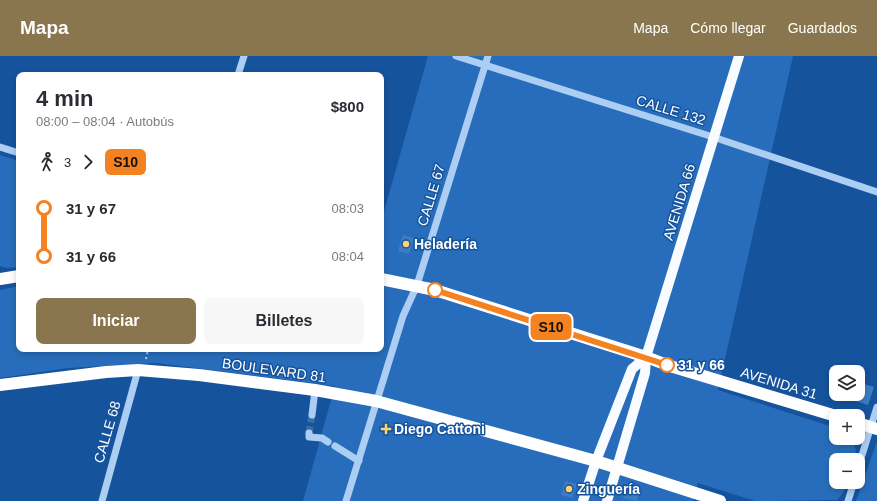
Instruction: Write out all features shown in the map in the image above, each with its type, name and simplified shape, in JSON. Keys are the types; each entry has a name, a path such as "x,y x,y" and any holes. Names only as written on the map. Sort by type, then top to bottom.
{"highway":[{"path":"0,279 16,276"},
{"path":"384,280 417,285"},
{"name":"AVENIDA 31","path":"417,285 646,357 670,366 829,414"},
{"name":"BOULEVARD 81","path":"0,385 106,372 138,370 199,375 315,390 376,401"},
{"path":"376,401 596,461 720,501"}],"main road":[{"name":"AVENIDA 66","path":"607,501 645,373 646,357 739,56"},
{"path":"583,501 596,461 632,369 646,357"}],"street":[{"path":"239,72 244,56"},
{"name":"CALLE 132","path":"456,56 713,137 877,192"},
{"name":"CALLE 67","path":"346,501 403,316 417,285 488,56"},
{"path":"0,147 16,153"},
{"name":"CALLE 68","path":"102,501 138,370"},
{"path":"312,415 315,390"},
{"path":"864,453 874,428 877,406"},
{"path":"309,433 308,437 322,438 359,461"},
{"path":"848,501 852,489"}],"shaded area":[{"path":"428,56 793,56 718,390 829,426 829,445 854,445 855,453 829,453 829,489 845,489 837,500 755,501 698,483 693,501 303,501 335,386 157,363 68,368 0,378 0,290 16,287 16,352 384,352 384,211"},
{"path":"0,155 16,160 16,267 8,268 0,266"},
{"path":"877,443 877,501 856,501 860,489 865,489 865,475"}],"building":[{"name":"Heladería","path":"403,235 414,238 409,254 398,251"},
{"path":"865,384 874,387 868,405 856,401 865,401"},
{"name":"Zinguería","path":"565,481 577,484 572,498 561,495"},
{"path":"632,491 639,493 637,501 622,498"}],"tunnel":[{"path":"309,433 312,415"}],"bus line":[{"name":"S10","path":"435,290 667,365"}],"place":[{"name":"Heladería","path":"406,244"},
{"name":"31 y 66","path":"667,365"},
{"name":"Diego Cattoni","path":"386,429"},
{"name":"Zinguería","path":"569,489"}]}
